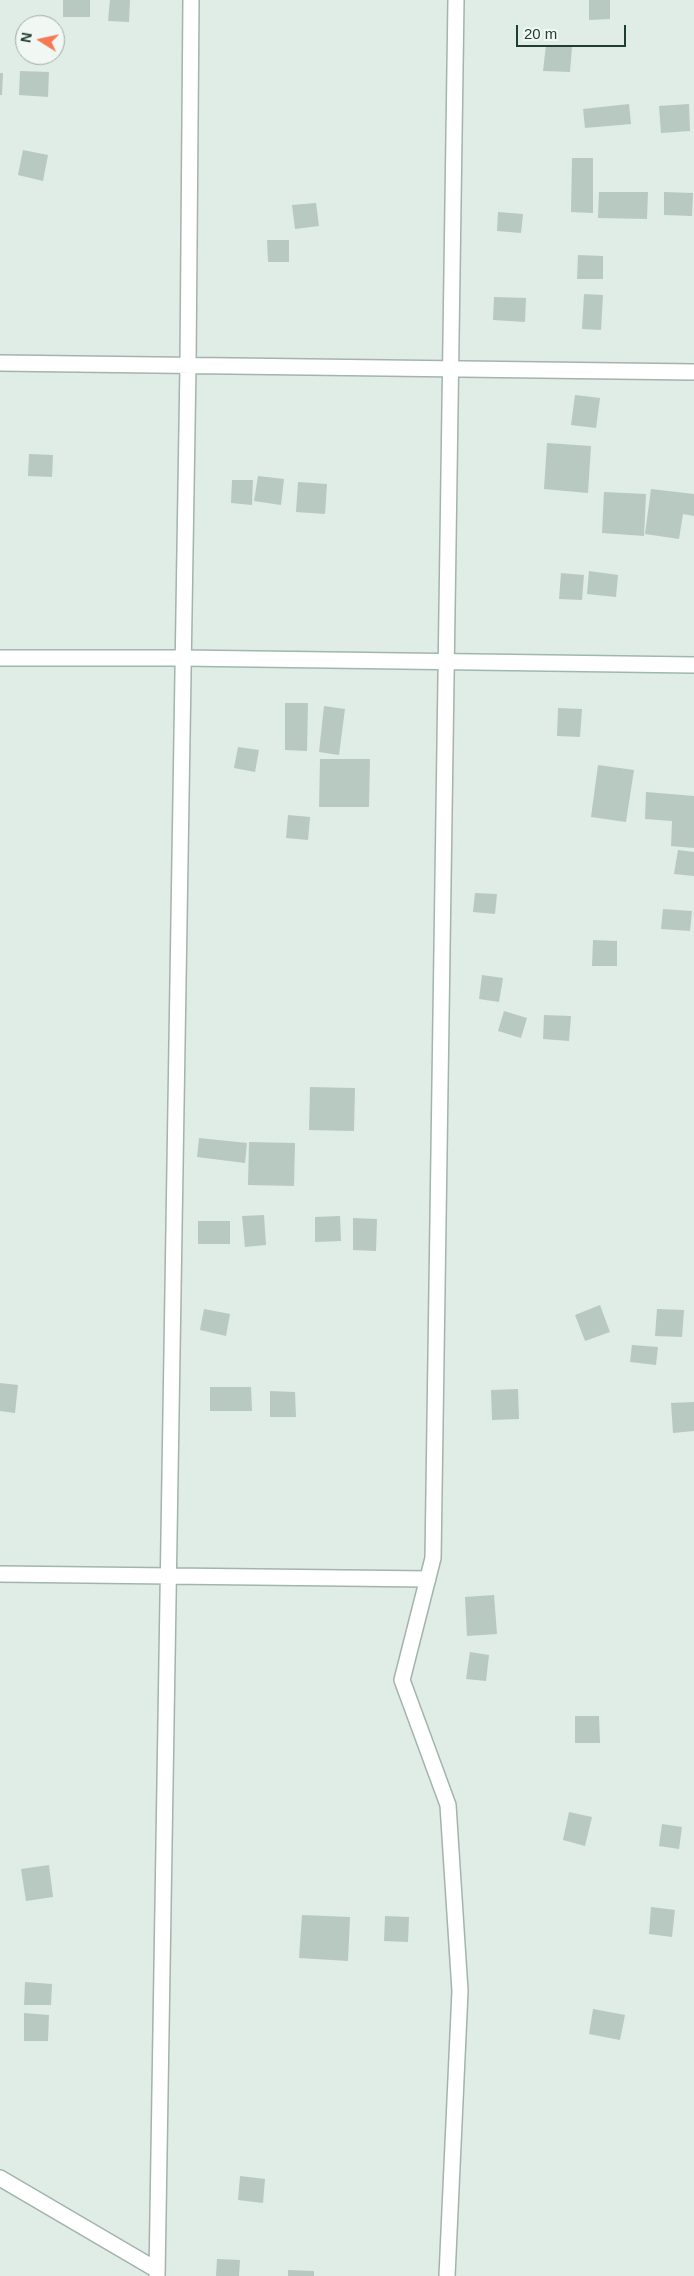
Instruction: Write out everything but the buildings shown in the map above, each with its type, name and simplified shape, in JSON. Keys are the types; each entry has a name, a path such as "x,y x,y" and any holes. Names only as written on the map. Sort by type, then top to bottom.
{"street":[{"path":"157,2273 170,1576 182,658 188,366 191,0"},
{"path":"447,2276 460,1990 448,1805 402,1680 433,1558 456,0"},
{"path":"0,363 694,372"},
{"path":"0,658 182,658 694,665"},
{"path":"0,1574 428,1579"},
{"path":"0,2178 157,2273"}]}
